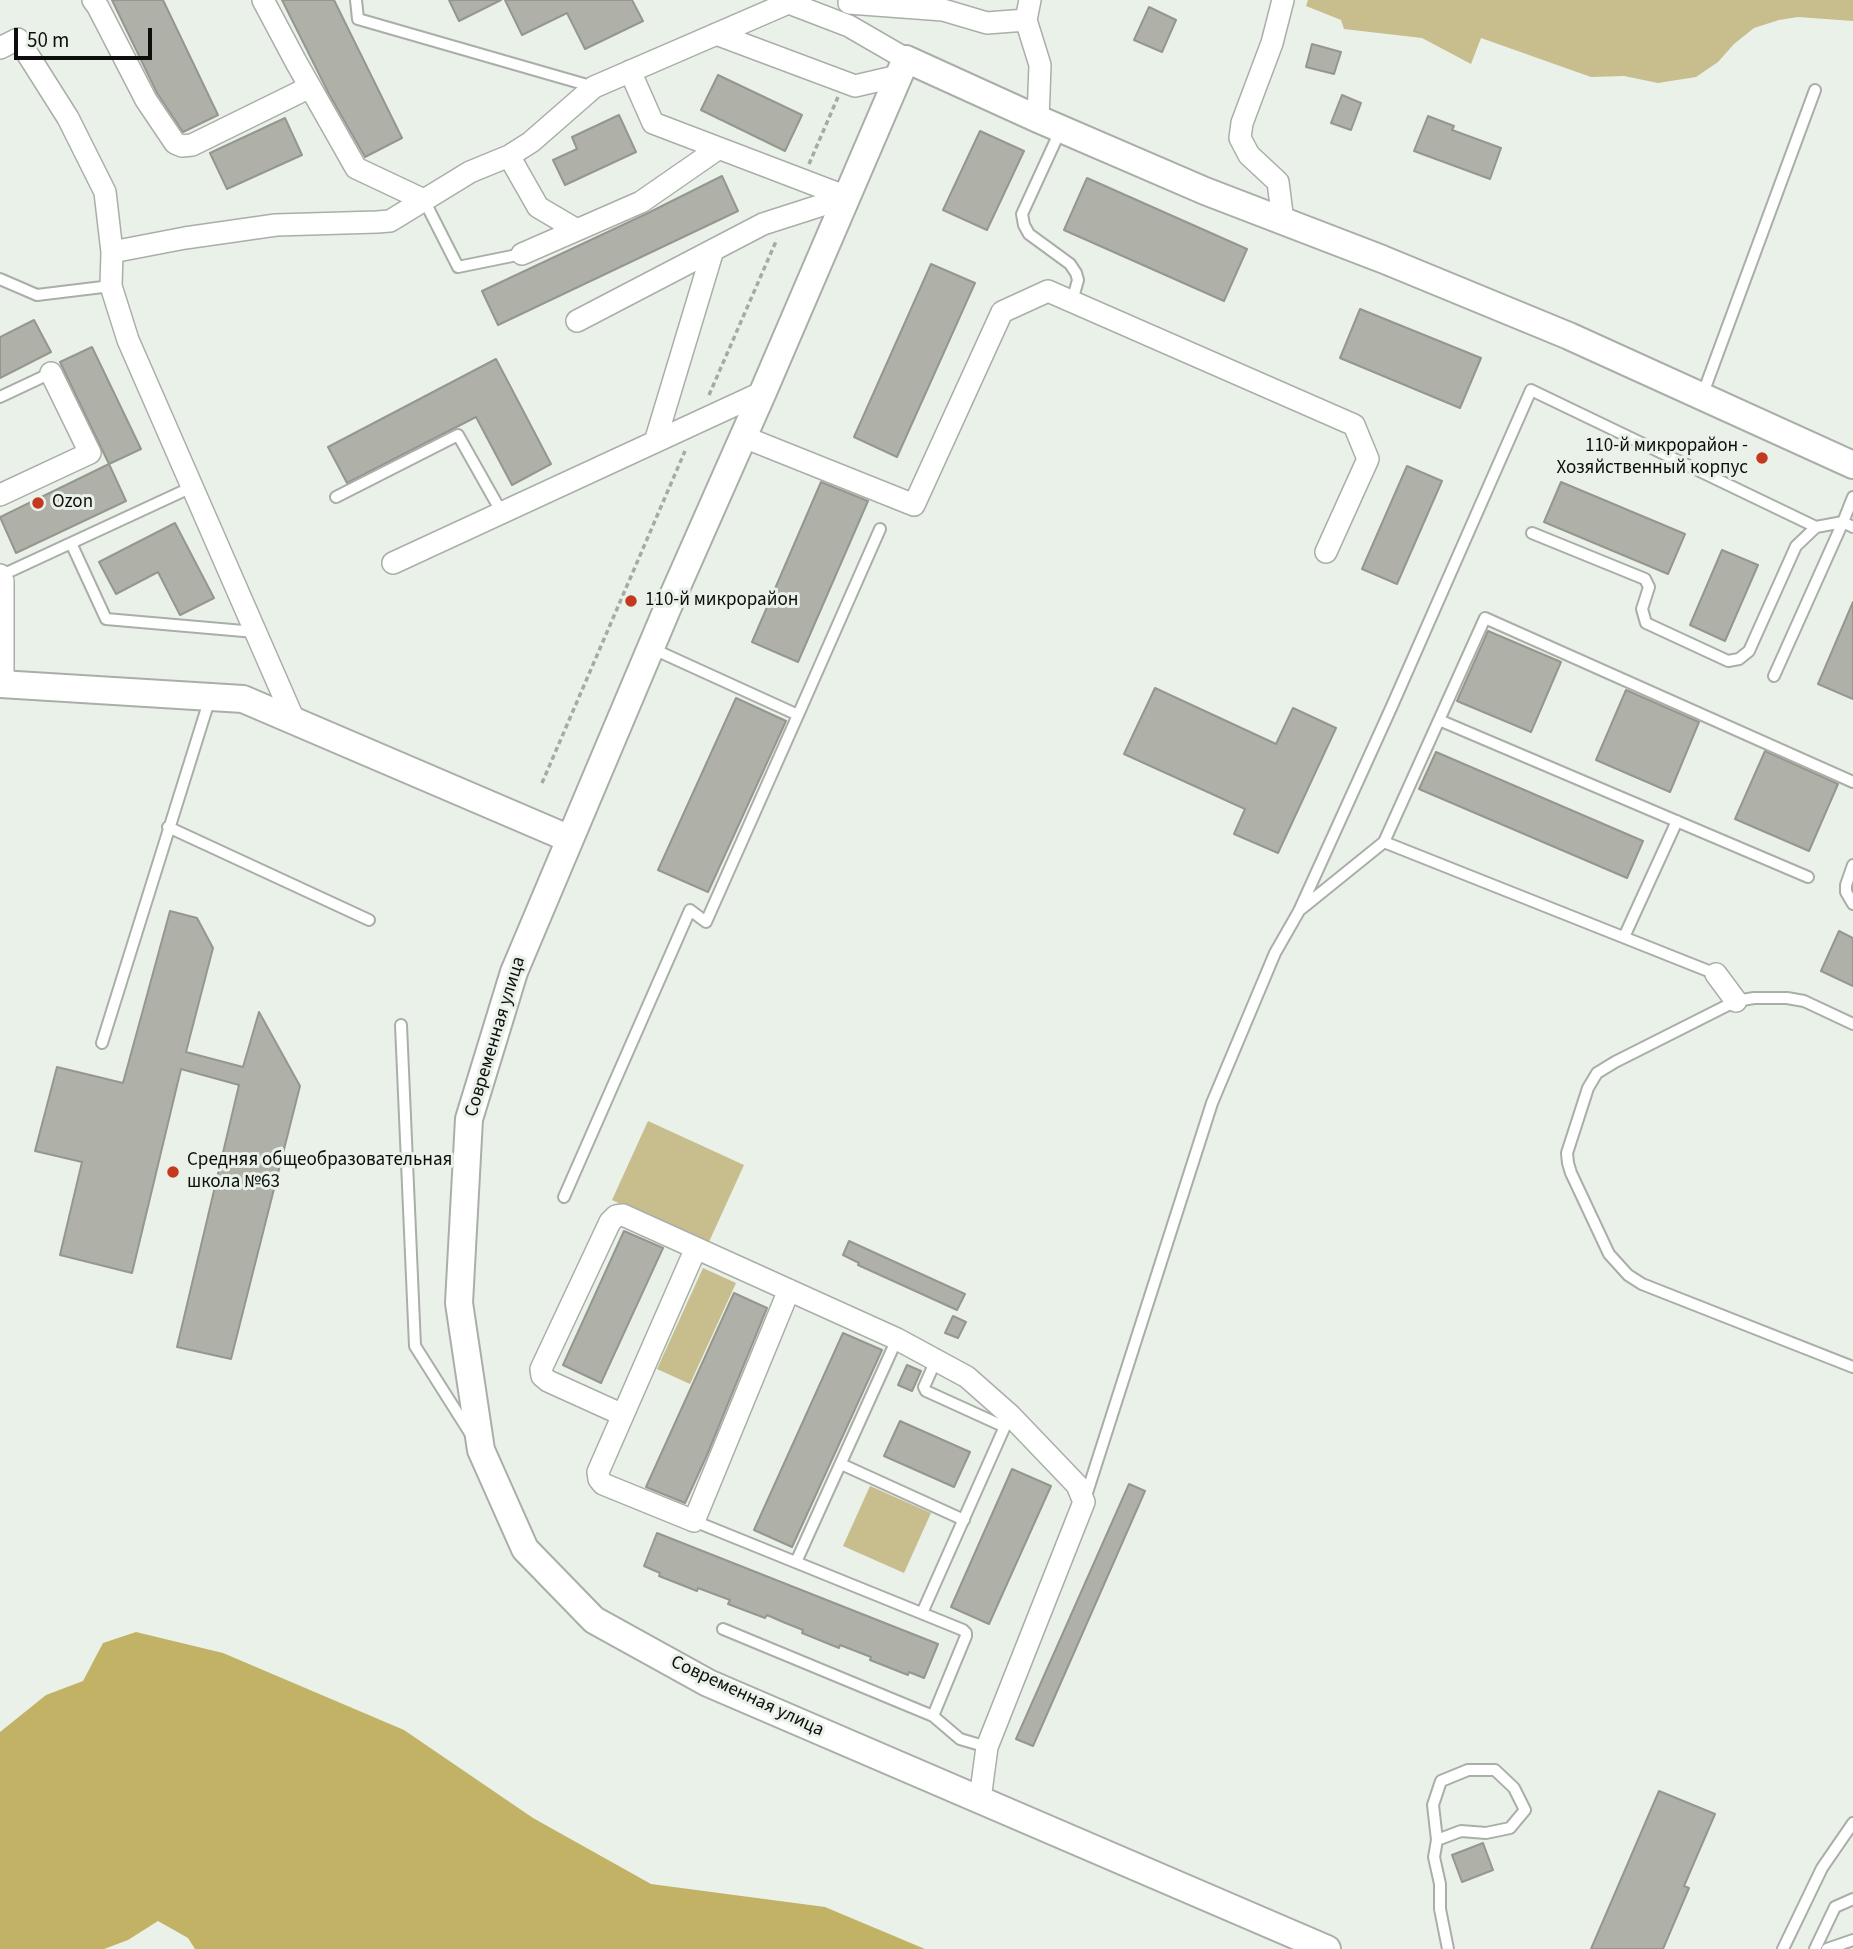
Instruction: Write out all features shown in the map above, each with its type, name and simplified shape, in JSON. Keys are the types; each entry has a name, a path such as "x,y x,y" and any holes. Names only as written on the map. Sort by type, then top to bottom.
{"street":[{"path":"93,0 146,100 175,143 192,145 310,87"},
{"path":"263,0 356,168 424,200"},
{"path":"1283,0 1272,43 1242,123 1240,138 1249,155 1278,182 1283,221"},
{"path":"112,252 276,225 390,220 470,172 509,156 531,142 594,87 785,1 849,26 902,67 1049,124 1205,191 1382,259 1569,336 1853,465"},
{"path":"849,26 848,1 943,10 987,23 1028,10 1049,124"},
{"path":"716,34 855,86 902,67"},
{"path":"0,48 18,39 68,118 105,192 112,252 111,286 128,340 293,720"},
{"name":"Современная улица","path":"902,67 514,972 469,1119 459,1303 481,1450 525,1549 594,1620 708,1684 1327,1949"},
{"path":"630,71 653,123 847,197"},
{"path":"522,254 641,202 719,148"},
{"path":"509,156 538,207 578,230"},
{"path":"577,321 763,224 847,197"},
{"path":"655,442 713,250"},
{"path":"744,436 914,505 1002,312 1048,291 1354,425 1368,459 1326,552"},
{"path":"0,495 90,453 51,373"},
{"path":"393,564 763,392"},
{"path":"0,575 3,581 2,684 243,699 570,839"},
{"path":"1716,974 1736,1001"},
{"path":"623,1415 548,1381 542,1376 541,1368 610,1222 616,1216 623,1215 897,1339 967,1377 1007,1421 1077,1485 1084,1502 987,1747 980,1799"},
{"path":"696,1248 598,1472 603,1484 694,1521 789,1290"}],"lane":[{"path":"356,0 358,19 594,87"},
{"path":"1702,396 1815,90"},
{"path":"1049,124 1022,215 1029,234 1070,264 1076,273 1079,280 1072,301"},
{"path":"424,200 458,267 522,254"},
{"path":"0,279 37,295 111,286"},
{"path":"0,397 51,373"},
{"path":"1084,1502 1212,1103 1275,953 1299,911 1531,390 1816,527 1848,524"},
{"path":"336,497 458,435 502,513"},
{"path":"0,575 192,487"},
{"path":"1774,676 1848,524 1853,497"},
{"path":"1532,533 1645,579 1649,587 1642,609 1646,623 1728,661 1739,659 1749,651 1796,546 1816,527"},
{"path":"564,1197 690,911 706,922 880,528"},
{"path":"71,543 106,619 255,632"},
{"path":"1299,911 1384,842 1485,618 1853,782"},
{"path":"651,648 799,715"},
{"path":"102,1043 210,698"},
{"path":"1439,720 1808,877"},
{"path":"1624,937 1677,821"},
{"path":"169,827 369,920"},
{"path":"1384,842 1716,974"},
{"path":"1853,865 1846,885 1846,892 1853,904"},
{"path":"1853,1024 1804,1001 1787,998 1736,1001 1597,1073 1588,1088 1569,1143 1568,1163 1609,1254 1628,1275 1642,1284 1853,1367"},
{"path":"401,1025 415,1346 481,1450"},
{"path":"796,1562 897,1339"},
{"path":"922,1613 1007,1421 926,1391 924,1387 936,1360"},
{"path":"841,1464 964,1520"},
{"path":"694,1521 966,1633 933,1716"},
{"path":"723,1629 933,1716 960,1739 987,1747"},
{"path":"1437,1840 1461,1831 1486,1833 1510,1828 1525,1810 1514,1788 1495,1770 1468,1770 1441,1781 1433,1805 1437,1840 1434,1857 1448,1949"},
{"path":"1783,1949 1822,1868 1853,1823"},
{"path":"1815,1949 1835,1907 1853,1899"},
{"path":"1827,1949 1853,1940"}],"shaded area":[{"path":"1308,0 1853,0 1853,21 1798,17 1779,20 1754,28 1734,44 1718,62 1696,77 1658,83 1624,76 1591,77 1481,38 1471,64 1422,38 1344,29 1341,20 1306,6"},
{"path":"648,1121 744,1165 708,1244 612,1200"},
{"path":"703,1268 736,1283 690,1384 657,1369"},
{"path":"870,1486 931,1513 904,1573 843,1546"},
{"path":"136,1632 223,1653 404,1730 533,1818 651,1884 825,1907 925,1949 195,1949 188,1938 158,1921 128,1940 104,1949 0,1949 0,1732 46,1695 83,1681 103,1643"}],"building":[{"path":"112,0 163,0 218,115 183,132 157,93"},
{"path":"282,0 334,0 402,138 365,157 329,94"},
{"path":"449,0 501,0 459,21"},
{"path":"505,0 632,0 643,21 585,49 567,13 522,35"},
{"path":"1149,7 1176,20 1162,52 1134,40"},
{"path":"1312,44 1341,52 1334,74 1306,67"},
{"path":"718,75 802,115 785,151 701,110"},
{"path":"1342,95 1361,103 1351,130 1331,123"},
{"path":"619,115 636,152 565,185 553,160 577,149 572,137"},
{"path":"1428,116 1454,126 1452,130 1501,148 1490,179 1414,151"},
{"path":"285,118 302,155 227,189 210,153"},
{"path":"980,131 1024,151 987,230 943,210"},
{"path":"722,176 738,211 498,325 482,291"},
{"path":"1087,178 1247,249 1224,301 1064,230"},
{"path":"931,264 975,283 897,457 854,437"},
{"path":"1360,309 1481,358 1460,408 1340,358"},
{"path":"34,320 51,352 0,378 0,337"},
{"path":"92,347 141,449 109,464 60,362"},
{"path":"496,359 551,464 512,485 476,417 347,483 328,447"},
{"path":"109,464 126,501 16,553 0,517"},
{"path":"1407,466 1442,481 1397,584 1362,569"},
{"path":"821,482 868,501 798,662 752,642"},
{"path":"1561,482 1685,534 1668,574 1544,522"},
{"path":"175,523 214,598 180,615 158,572 116,594 99,562"},
{"path":"1722,550 1758,565 1725,641 1690,625"},
{"path":"1853,602 1853,699 1818,684"},
{"path":"1488,631 1561,662 1531,732 1457,701"},
{"path":"1155,688 1276,744 1293,708 1336,728 1278,853 1234,834 1245,809 1124,754"},
{"path":"1626,690 1699,722 1670,792 1596,760"},
{"path":"736,698 786,721 708,892 658,870"},
{"path":"1765,751 1838,784 1809,851 1735,819"},
{"path":"1436,752 1643,841 1627,878 1419,789"},
{"path":"170,911 197,918 213,948 186,1052 243,1067 259,1012 300,1086 231,1359 177,1347 239,1085 181,1069 132,1273 60,1255 82,1162 35,1151 57,1067 123,1083"},
{"path":"1839,931 1853,938 1853,986 1821,971"},
{"path":"624,1231 663,1248 601,1383 563,1365"},
{"path":"849,1241 965,1294 957,1310 858,1265 859,1263 843,1255"},
{"path":"734,1293 767,1308 685,1503 646,1487"},
{"path":"953,1316 966,1322 958,1338 945,1333"},
{"path":"843,1333 882,1350 792,1547 754,1530"},
{"path":"907,1365 921,1371 912,1391 898,1385"},
{"path":"900,1421 970,1452 954,1487 884,1456"},
{"path":"1012,1469 1051,1486 989,1624 951,1607"},
{"path":"1129,1484 1145,1491 1033,1746 1016,1739"},
{"path":"657,1533 938,1644 924,1678 909,1672 908,1675 840,1645 839,1648 767,1615 765,1618 728,1604 730,1600 659,1576 660,1573 644,1566"},
{"path":"1659,1791 1715,1814 1684,1886 1689,1888 1663,1949 1591,1949"},
{"path":"1483,1843 1493,1870 1462,1882 1452,1855"}],"place":[{"name":"110-й микрорайон - Хозяйственный корпус","path":"1762,458"},
{"name":"Ozon","path":"38,503"},
{"name":"110-й микрорайон","path":"631,601"},
{"name":"Средняя общеобразовательная школа №63","path":"173,1172"}]}
